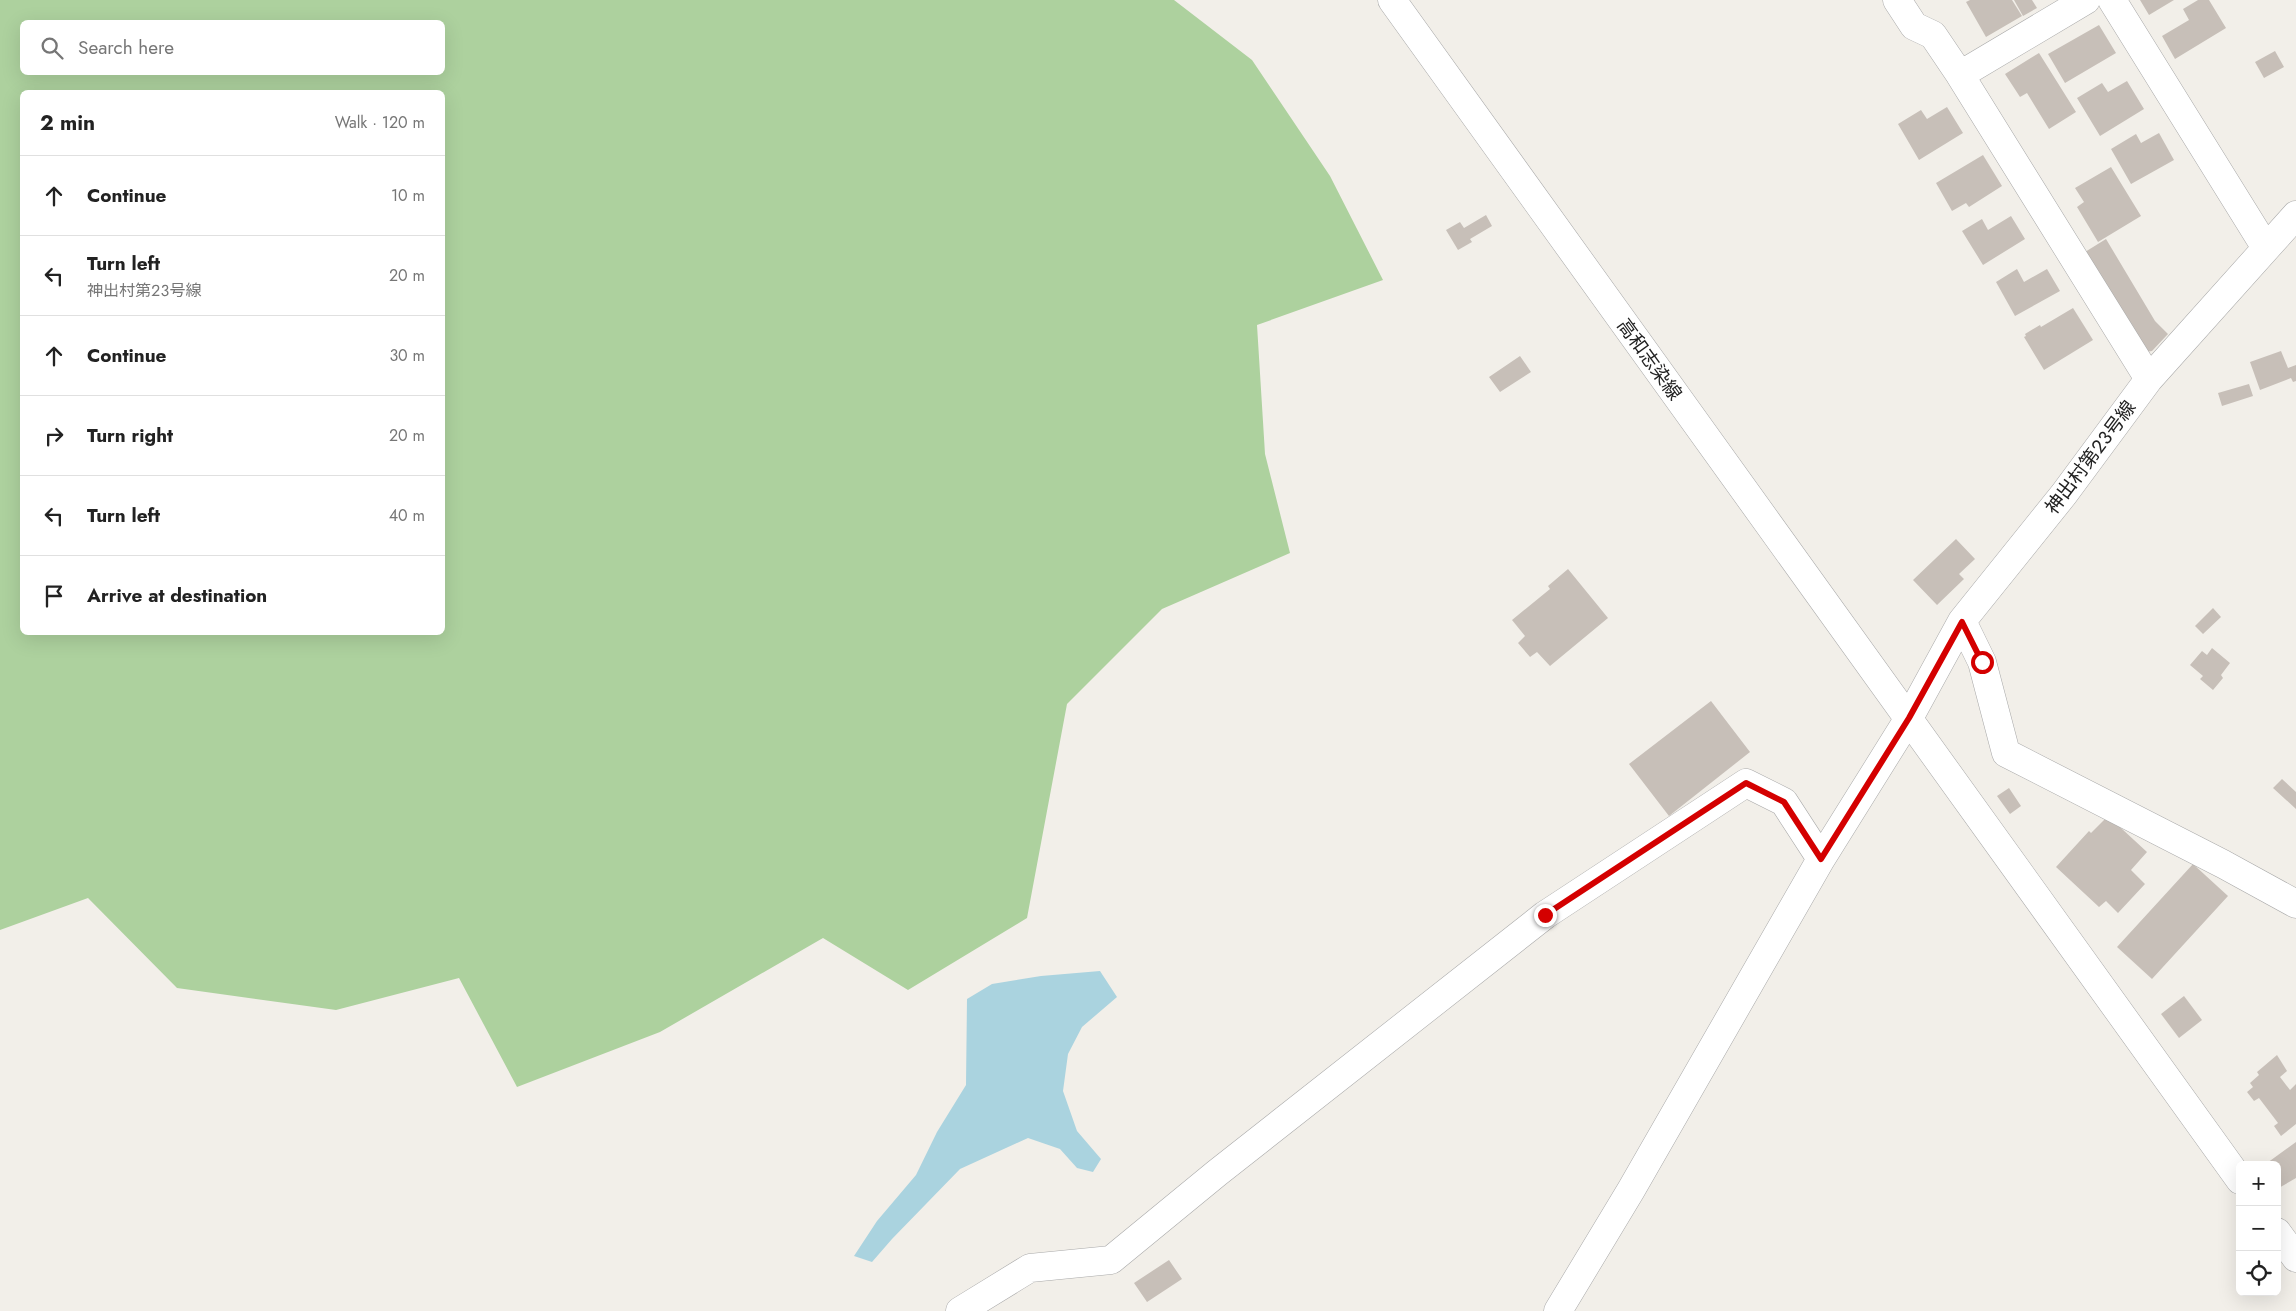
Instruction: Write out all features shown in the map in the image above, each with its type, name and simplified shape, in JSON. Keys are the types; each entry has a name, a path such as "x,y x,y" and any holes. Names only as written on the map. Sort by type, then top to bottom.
{"street":[{"name":"高和志染線","path":"1392,0 2236,1174"},
{"path":"1898,0 1914,26 1933,35 1960,75 2149,379"},
{"path":"1960,75 2086,0"},
{"path":"2112,0 2266,248"},
{"name":"神出村第２３号線","path":"1558,1311 1636,1182 1821,859 1909,718 1962,622 2064,494 2149,379 2296,215"},
{"path":"1962,622 1982,662 2006,753 2296,904"},
{"path":"960,1311 1030,1268 1111,1260 1217,1173 1545,915 1746,783 1784,802 1821,859"},
{"path":"2281,1237 2296,1258"}],"green space":[{"path":"0,0 1174,0 1252,60 1330,176 1383,280 1257,325 1265,454 1290,553 1162,609 1067,704 1027,918 908,990 823,938 660,1032 517,1087 459,978 336,1010 177,988 88,898 0,930"}],"water":[{"path":"1100,971 1117,997 1082,1027 1068,1054 1063,1091 1077,1131 1101,1159 1093,1172 1077,1168 1060,1149 1028,1138 960,1169 872,1262 854,1256 877,1221 916,1175 937,1132 966,1085 967,999 992,984 1041,976"}],"building":[{"path":"1970,0 2012,0 2022,16 1986,37 1966,2"},
{"path":"2014,0 2032,0 2037,8 2023,16"},
{"path":"2140,0 2174,0 2149,15"},
{"path":"2198,0 2209,0 2226,28 2175,59 2162,36 2189,20 2183,9"},
{"path":"2099,25 2116,53 2065,83 2048,54"},
{"path":"2275,51 2284,67 2264,78 2255,62"},
{"path":"2039,53 2076,112 2049,129 2027,93 2020,97 2005,74"},
{"path":"2127,81 2144,109 2100,136 2077,98 2102,83 2108,92"},
{"path":"1947,107 1963,133 1919,160 1898,124 1921,110 1927,119"},
{"path":"2159,133 2174,160 2131,184 2111,149 2136,134 2141,143"},
{"path":"1983,155 2002,186 1969,207 1966,203 1952,211 1936,183"},
{"path":"2111,167 2141,216 2098,242 2077,207 2084,202 2075,188"},
{"path":"1486,215 1492,226 1470,239 1472,242 1458,250 1446,230 1460,222 1464,228"},
{"path":"2011,216 2025,239 1983,265 1962,231 1982,219 1988,230"},
{"path":"2106,239 2155,321 2168,334 2152,351 2146,352 2085,252"},
{"path":"2017,269 2024,282 2047,269 2060,291 2015,316 1996,282"},
{"path":"2073,308 2093,340 2044,370 2024,337 2026,336 2025,334"},
{"path":"2281,351 2288,368 2296,365 2296,381 2293,382 2291,378 2260,390 2250,362"},
{"path":"1520,356 1531,372 1500,392 1489,377"},
{"path":"2249,384 2253,396 2222,406 2218,393"},
{"path":"1956,539 1975,559 1959,574 1964,579 1937,605 1913,580"},
{"path":"1568,569 1608,618 1550,666 1537,652 1530,657 1518,643 1525,636 1512,620 1550,589 1548,586"},
{"path":"2213,608 2221,617 2203,634 2195,626"},
{"path":"2212,648 2230,663 2221,675 2223,678 2213,690 2200,679 2203,676 2190,665 2202,651 2207,655"},
{"path":"1711,701 1750,752 1669,816 1629,764"},
{"path":"2282,779 2296,792 2296,809 2273,788"},
{"path":"2009,788 2021,806 2010,814 1997,796"},
{"path":"2108,816 2147,852 2131,870 2145,884 2118,913 2106,901 2099,907 2056,867 2089,831 2091,833"},
{"path":"2193,864 2228,896 2152,979 2117,947"},
{"path":"2184,996 2202,1020 2179,1038 2161,1014"},
{"path":"2277,1055 2287,1071 2280,1077 2290,1090 2296,1084 2296,1124 2281,1136 2274,1126 2278,1123 2259,1098 2254,1101 2247,1092 2253,1087 2250,1083 2259,1075 2257,1072"},
{"path":"2296,1142 2296,1178 2281,1187 2281,1161 2270,1161"},
{"path":"1169,1260 1182,1279 1147,1302 1134,1283"}],"route":[{"path":"1545,915 1746,783 1784,802 1821,859 1909,718 1962,622 1982,662"}]}
